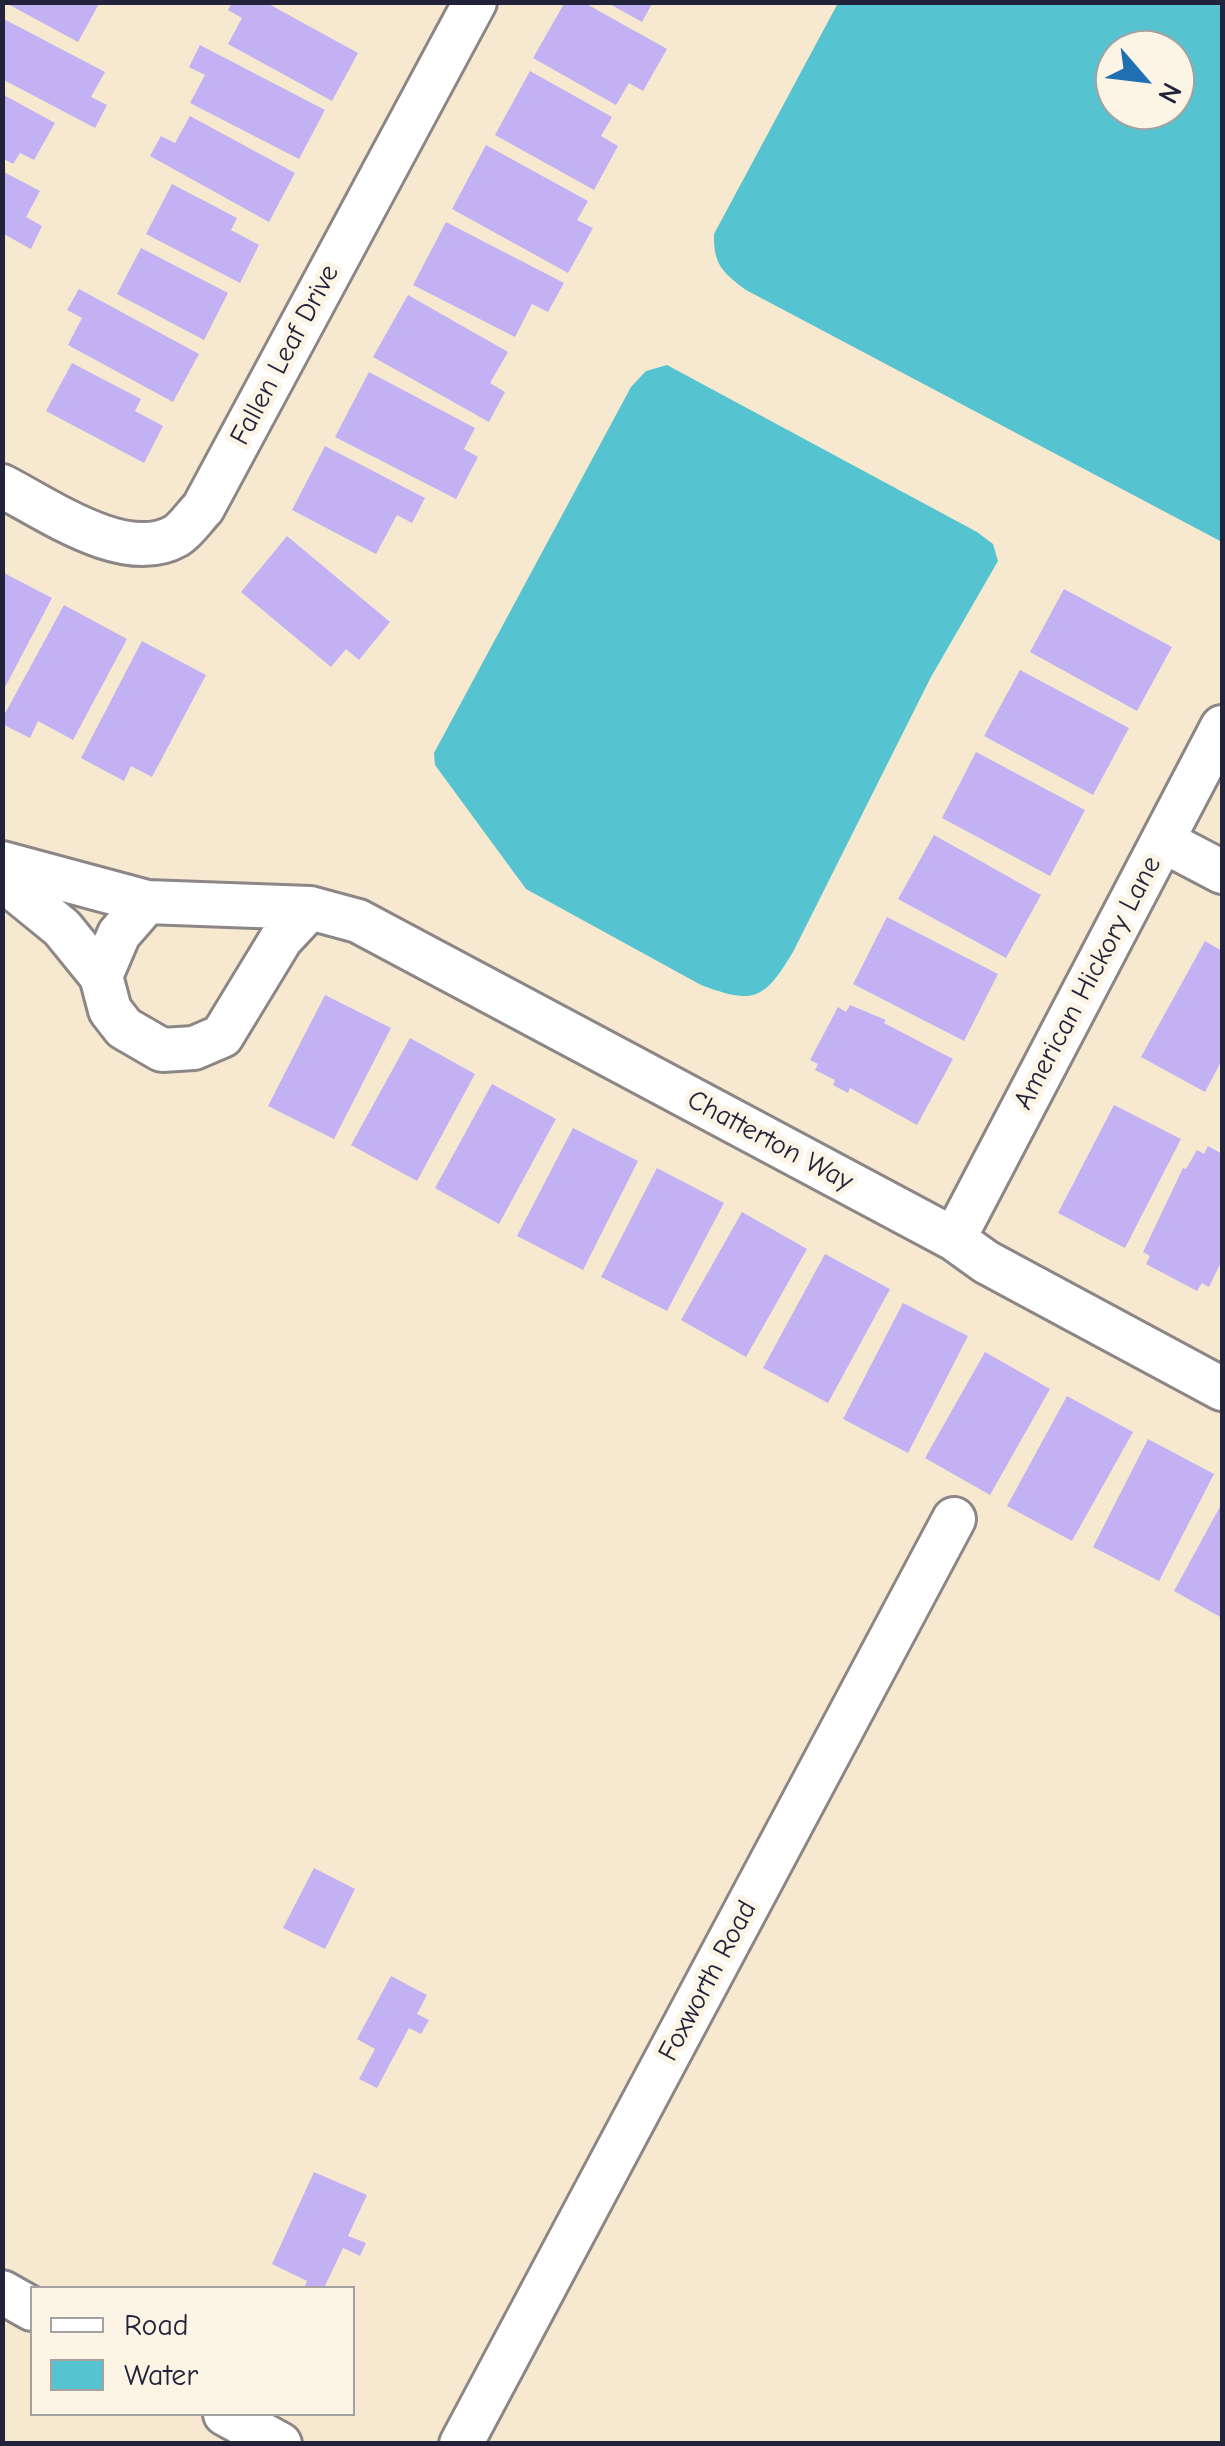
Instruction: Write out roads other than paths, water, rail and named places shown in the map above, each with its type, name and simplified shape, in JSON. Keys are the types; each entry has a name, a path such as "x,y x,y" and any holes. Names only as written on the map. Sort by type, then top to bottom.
{"street":[{"name":"Fallen Leaf Drive","path":"2,486 106,540 135,543 175,536 203,508 475,2"},
{"name":"American Hickory Lane","path":"954,1239 1222,727"},
{"path":"1163,840 1222,872"},
{"name":"Chatterton Way","path":"2,863 147,902 310,908 358,920 954,1239 986,1262 1222,1389"},
{"path":"2,879 62,928 102,976 110,1010 124,1028 162,1050 194,1048 222,1036 282,939 310,908"},
{"path":"102,976 119,934 147,902"},
{"name":"Foxworth Road","path":"461,2444 954,1520"},
{"path":"2,2292 30,2307"},
{"path":"229,2416 280,2444"}],"water":[{"path":"838,3 1222,3 1222,542 746,290 721,267 714,234"},
{"path":"667,365 977,532 993,544 998,561 931,677 793,952 765,989 746,996 701,985 526,889 435,765 434,753 631,387 646,371"}]}
